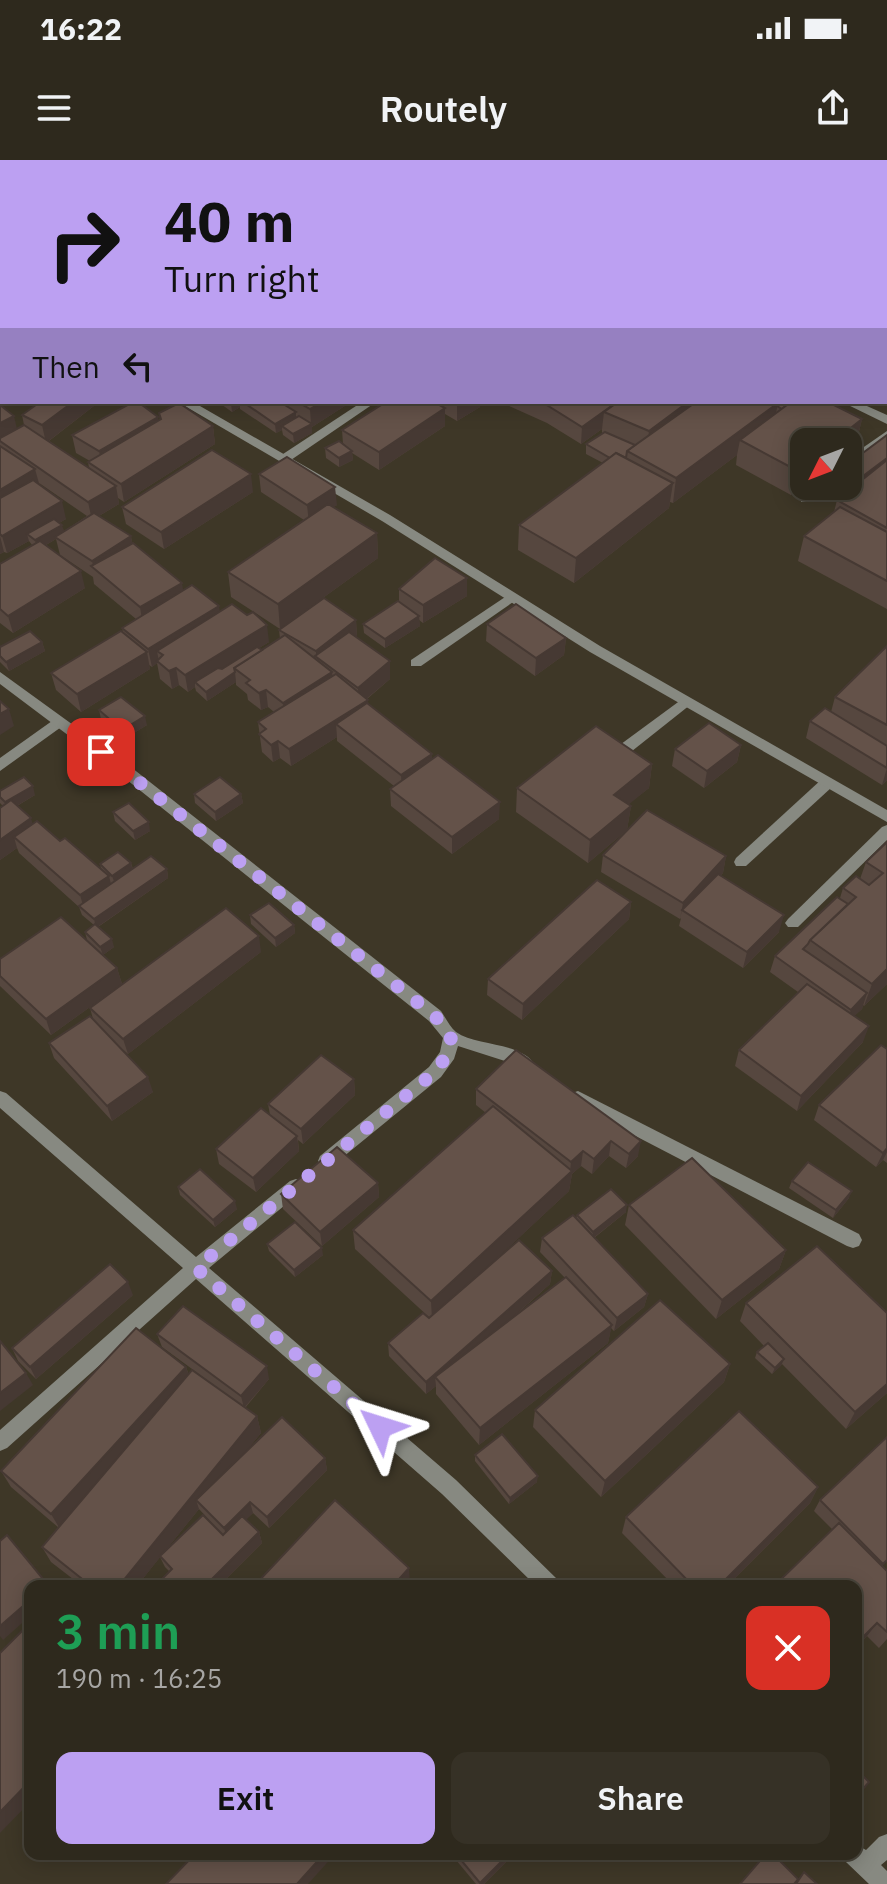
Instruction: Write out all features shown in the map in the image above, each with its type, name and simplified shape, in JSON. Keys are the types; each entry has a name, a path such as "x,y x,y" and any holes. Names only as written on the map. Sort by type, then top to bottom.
{"street":[{"path":"188,404 284,459 685,702 887,817"},
{"path":"284,459 367,404"},
{"path":"852,404 887,420"},
{"path":"862,454 887,435"},
{"path":"416,663 511,597"},
{"path":"0,677 422,1006 451,1037 513,1057 539,1073"},
{"path":"622,751 685,702"},
{"path":"0,766 59,721"},
{"path":"741,862 827,783"},
{"path":"793,923 887,831"},
{"path":"0,1442 196,1268 435,1072 448,1054 451,1037"},
{"path":"564,1089 853,1240"},
{"path":"0,1098 449,1487 544,1580"},
{"path":"862,1858 887,1845"},
{"path":"861,1860 885,1884"}],"building":[{"path":"37,404 70,404 42,425 22,415"},
{"path":"129,404 141,404 158,417 99,451 72,435"},
{"path":"180,404 213,426 121,484 88,462 161,419 159,413"},
{"path":"246,404 283,404 296,412 275,424"},
{"path":"301,404 319,404 310,409"},
{"path":"383,404 438,404 445,408 379,452 342,430"},
{"path":"545,404 614,404 582,427"},
{"path":"615,404 685,404 649,431 604,412"},
{"path":"693,404 777,404 676,478 627,451"},
{"path":"788,404 832,404 862,419 851,428 790,428 790,467 740,440"},
{"path":"0,405 14,416 0,423"},
{"path":"299,416 312,424 293,434 282,426"},
{"path":"24,425 116,486 88,502 0,441 0,438"},
{"path":"605,432 635,445 627,451 626,458 616,453 610,458 586,444"},
{"path":"887,435 887,458 862,477 862,454"},
{"path":"339,441 352,451 339,458 325,448"},
{"path":"0,446 35,469 0,490"},
{"path":"212,450 251,474 161,532 122,507"},
{"path":"616,453 673,483 576,558 519,525"},
{"path":"287,457 335,487 307,505 259,474"},
{"path":"887,460 887,528 837,500 862,500 862,480"},
{"path":"33,480 62,501 2,536 0,498"},
{"path":"328,504 377,533 278,604 228,572"},
{"path":"840,507 887,532 887,581 804,536"},
{"path":"94,513 131,536 92,561 55,537"},
{"path":"54,519 62,525 35,540 27,534"},
{"path":"40,541 81,571 8,616 0,609 0,564"},
{"path":"133,543 182,583 140,607 91,566"},
{"path":"435,558 467,578 423,605 399,589"},
{"path":"192,585 219,606 148,649 122,628"},
{"path":"324,598 356,620 316,651 279,630"},
{"path":"398,601 419,616 385,639 363,624"},
{"path":"232,604 247,615 253,612 267,625 185,675 176,668 169,671 157,661 163,655 157,651"},
{"path":"516,604 566,638 536,658 487,624"},
{"path":"30,631 42,642 6,662 0,656 0,647"},
{"path":"121,631 147,652 77,694 51,673"},
{"path":"349,632 390,661 358,688 315,656"},
{"path":"285,635 332,672 283,703 266,690 259,693 246,683 250,680 234,668"},
{"path":"887,646 887,725 835,697"},
{"path":"257,647 262,650 206,692 195,682 218,668 222,669"},
{"path":"336,674 368,700 289,749 278,741 271,745 259,734 266,729 258,722"},
{"path":"121,697 145,716 122,730 99,710"},
{"path":"0,701 9,709 0,714"},
{"path":"367,703 432,754 401,775 336,724"},
{"path":"825,708 887,746 887,768 810,721"},
{"path":"709,723 741,745 707,771 675,749"},
{"path":"596,726 652,764 614,795 631,806 590,840 517,788"},
{"path":"438,755 500,802 452,837 390,789"},
{"path":"24,777 33,786 5,802 0,797 0,791"},
{"path":"220,777 241,794 215,812 194,794"},
{"path":"11,800 31,818 0,840 0,808"},
{"path":"129,803 149,822 133,831 113,812"},
{"path":"647,810 726,856 683,903 603,855"},
{"path":"37,821 60,841 65,838 109,876 80,895 14,837"},
{"path":"887,842 887,969 872,984 810,940 856,897 843,888 856,876 869,885 883,873 866,862"},
{"path":"118,852 131,863 112,876 100,864"},
{"path":"151,856 167,869 94,919 79,906"},
{"path":"718,874 784,915 747,952 682,910"},
{"path":"597,880 631,902 523,1004 488,979"},
{"path":"837,897 848,904 803,949 867,993 851,1010 775,956"},
{"path":"269,903 294,925 275,938 250,915"},
{"path":"226,908 259,936 123,1039 90,1008"},
{"path":"61,917 117,968 46,1019 0,976 0,959"},
{"path":"95,924 112,939 100,947 85,932"},
{"path":"807,984 869,1026 801,1096 739,1050"},
{"path":"90,1016 148,1077 107,1106 49,1043"},
{"path":"881,1045 887,1049 887,1148 883,1153 819,1105"},
{"path":"516,1050 641,1141 629,1154 611,1141 594,1159 583,1151 571,1162 476,1089"},
{"path":"321,1055 354,1079 301,1129 268,1104"},
{"path":"493,1106 572,1171 431,1301 353,1230"},
{"path":"261,1108 297,1136 253,1178 216,1149"},
{"path":"337,1147 378,1183 320,1232 281,1194"},
{"path":"692,1158 786,1250 722,1300 629,1205"},
{"path":"808,1162 852,1191 836,1210 792,1181"},
{"path":"200,1169 235,1201 213,1220 178,1187"},
{"path":"611,1189 627,1205 593,1232 577,1215"},
{"path":"573,1215 648,1294 617,1318 542,1238"},
{"path":"295,1222 322,1248 294,1270 267,1244"},
{"path":"519,1240 552,1271 426,1382 388,1343 423,1313 429,1318"},
{"path":"817,1246 887,1313 887,1384 855,1412 746,1303"},
{"path":"110,1264 128,1282 30,1367 12,1348"},
{"path":"566,1277 612,1325 480,1428 435,1377"},
{"path":"660,1300 730,1364 605,1481 535,1410"},
{"path":"183,1306 267,1366 241,1396 157,1334"},
{"path":"136,1328 186,1367 51,1514 1,1471"},
{"path":"0,1341 26,1373 0,1393"},
{"path":"768,1343 784,1359 775,1368 757,1352"},
{"path":"192,1370 257,1416 124,1580 83,1580 42,1547"},
{"path":"739,1411 818,1487 725,1580 687,1580 626,1517"},
{"path":"282,1417 325,1458 267,1517 250,1502 224,1528 196,1500"},
{"path":"502,1434 538,1476 510,1498 475,1455"},
{"path":"887,1437 887,1560 883,1564 820,1500"},
{"path":"335,1500 409,1568 398,1580 260,1580"},
{"path":"203,1515 223,1535 242,1516 259,1532 211,1580 161,1580 172,1569 160,1556"},
{"path":"839,1523 887,1571 887,1632 877,1623 862,1638 862,1580 780,1580"},
{"path":"7,1535 44,1580 24,1580 24,1605 0,1626 0,1541"},
{"path":"24,1629 24,1787 0,1812 0,1653"},
{"path":"862,1775 869,1782 862,1790"},
{"path":"189,1860 319,1860 297,1884 166,1884"},
{"path":"461,1860 503,1860 480,1883"},
{"path":"761,1860 779,1860 798,1879 794,1884 740,1884"},
{"path":"804,1872 817,1884 796,1884"}],"route":[{"path":"101,752 435,1016 451,1037 448,1054 435,1072 196,1268 380,1427"}]}
